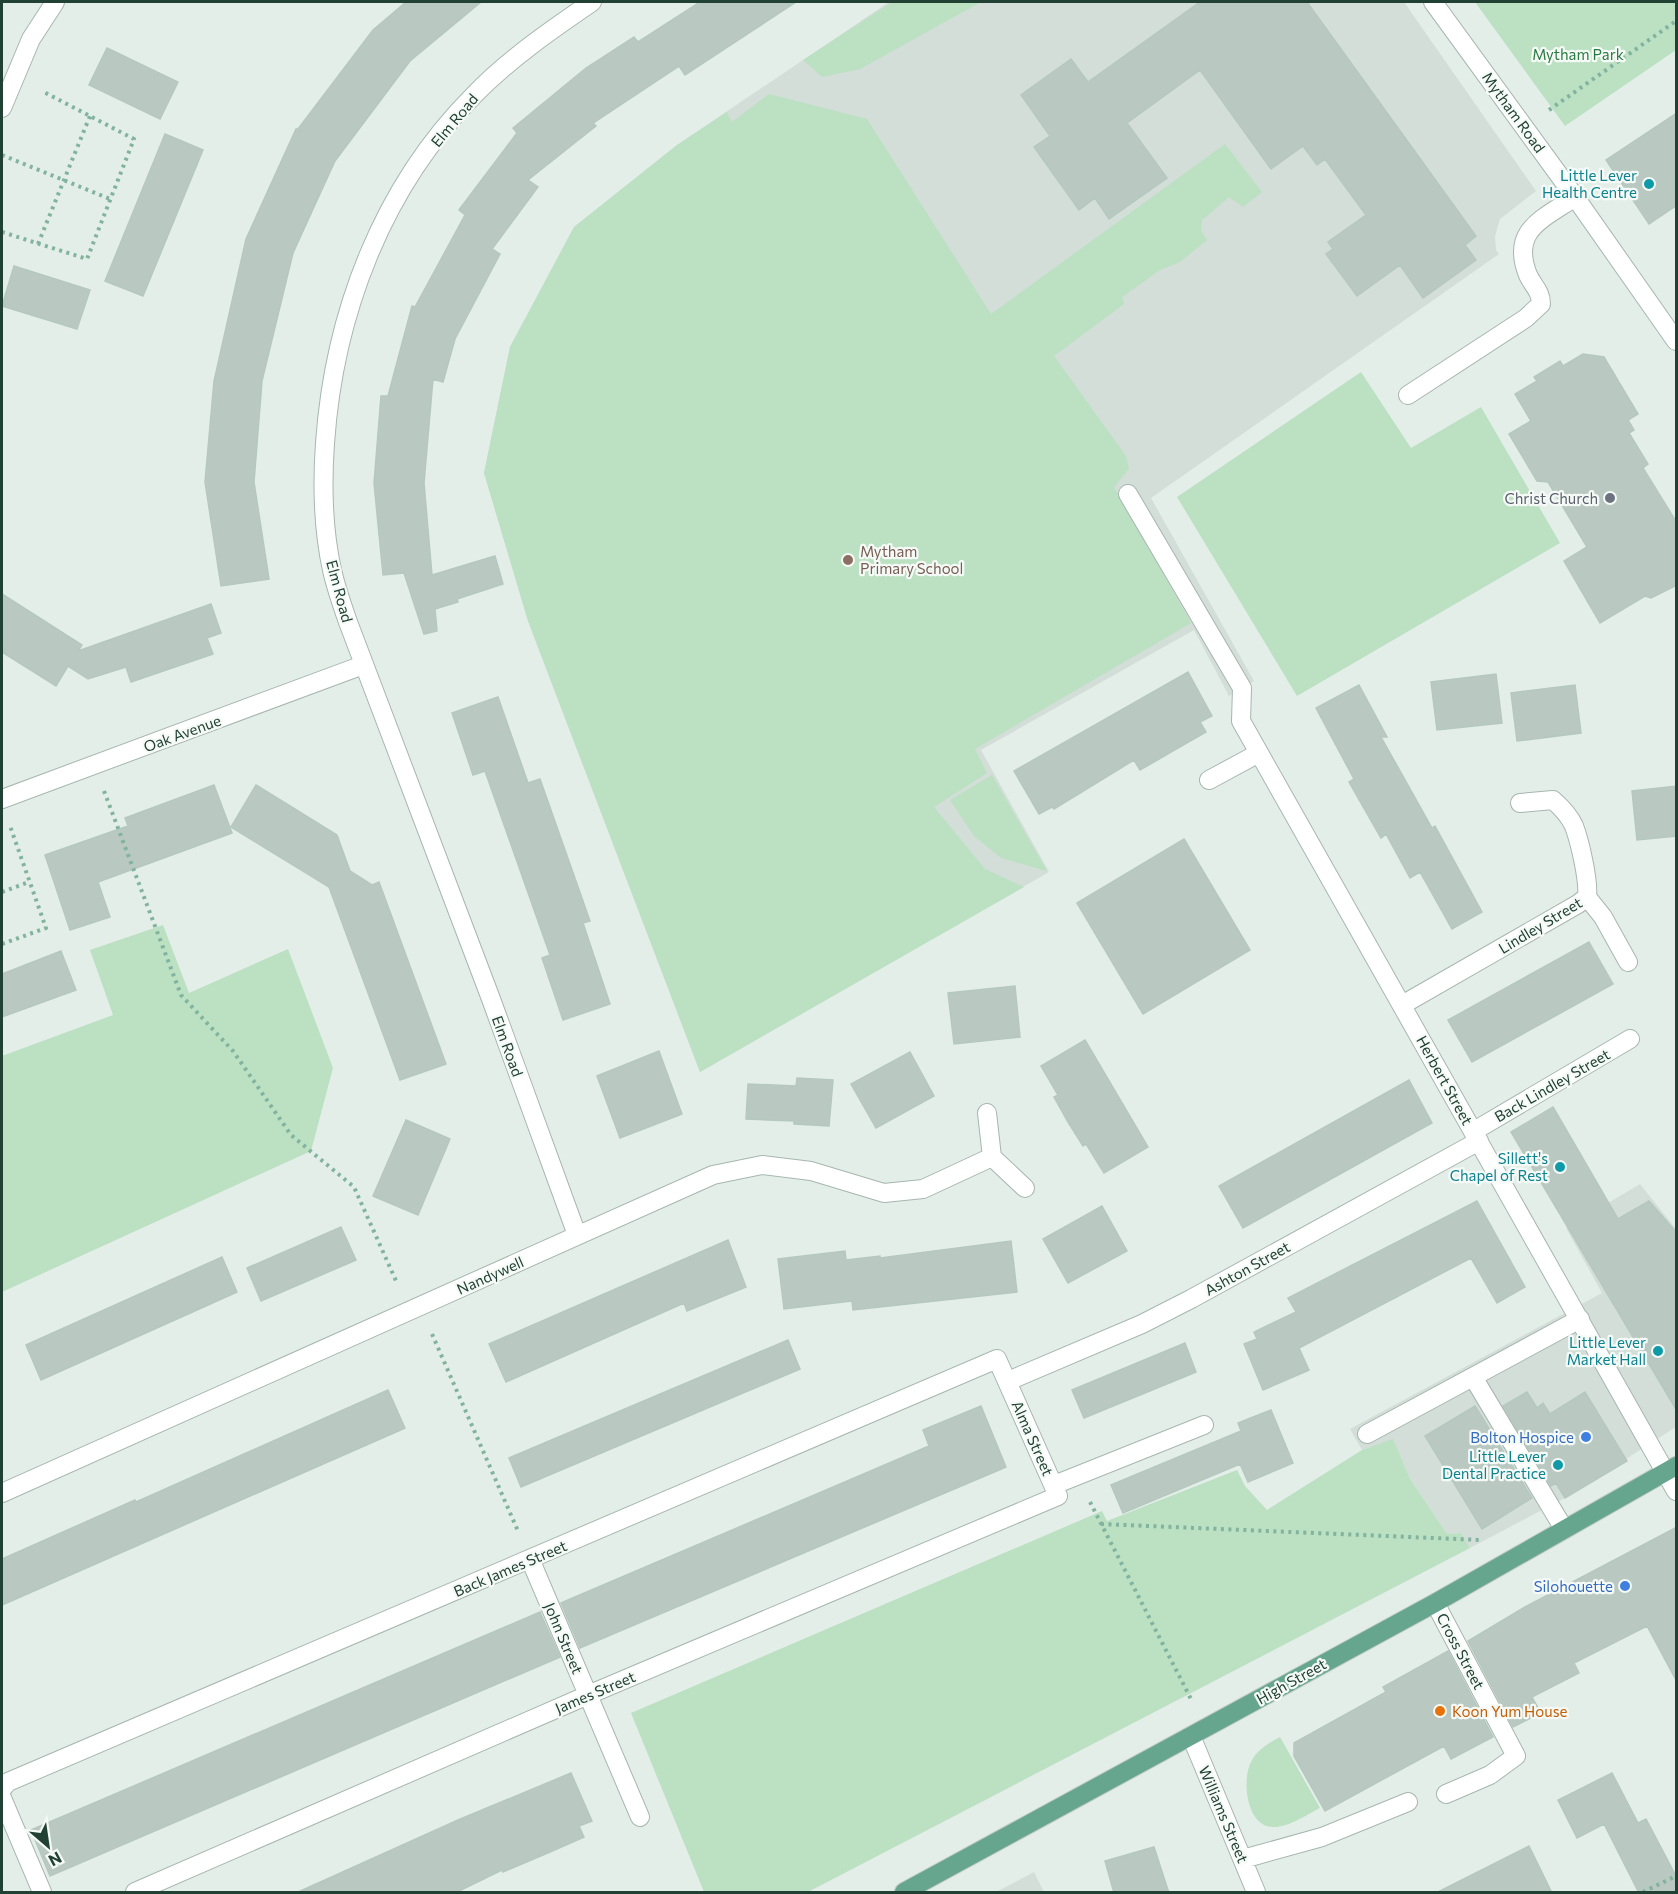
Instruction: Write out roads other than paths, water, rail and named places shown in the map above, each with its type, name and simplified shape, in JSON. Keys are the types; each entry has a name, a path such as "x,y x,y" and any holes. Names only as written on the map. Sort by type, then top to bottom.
{"main road":[{"name":"High Street","path":"903,1893 1435,1603 1671,1469"}],"street":[{"path":"2,108 31,39 55,2"},
{"name":"Elm Road","path":"577,1235 491,999 363,665 332,569 325,520 323,473 327,412 337,352 354,292 375,237 402,188 435,140 474,94 536,41 592,2"},
{"name":"Mytham Road","path":"1432,2 1677,341"},
{"path":"1408,395 1526,318 1541,304 1541,295 1529,278 1523,261 1523,244 1532,228 1575,197"},
{"name":"Herbert Street","path":"1128,494 1242,688 1241,721 1580,1319 1671,1469 1677,1491"},
{"name":"Oak Avenue","path":"2,799 363,665"},
{"path":"1209,780 1259,753"},
{"name":"Lindley Street","path":"1402,1005 1587,897 1588,885 1574,826 1564,811 1553,800 1520,803"},
{"path":"1587,897 1603,917 1628,962"},
{"name":"Back Lindley Street","path":"1476,1136 1630,1039"},
{"path":"987,1113 992,1157 1025,1188"},
{"name":"Ashton Street","path":"1008,1381 1142,1324 1191,1299 1476,1136"},
{"name":"Nandywell","path":"2,1493 713,1175 762,1165 811,1171 884,1193 923,1188 992,1157"},
{"path":"1367,1434 1580,1319"},
{"name":"Back James Street","path":"2,1789 8,1782 998,1359 1008,1381"},
{"path":"1473,1377 1564,1529"},
{"name":"Alma Street","path":"1008,1381 1056,1490"},
{"name":"James Street","path":"135,1893 1204,1425"},
{"name":"John Street","path":"530,1559 640,1817"},
{"name":"Cross Street","path":"1435,1603 1516,1756 1490,1775 1446,1794"},
{"name":"Williams Street","path":"1198,1732 1256,1893"},
{"path":"2,1798 42,1893"},
{"path":"1243,1859 1322,1837 1408,1802"}],"place":[{"name":"Little Lever Health Centre","path":"1649,184"},
{"name":"Christ Church","path":"1610,498"},
{"name":"Mytham Primary School","path":"848,560"},
{"name":"Sillett's Chapel of Rest","path":"1560,1167"},
{"name":"Little Lever Market Hall","path":"1658,1351"},
{"name":"Bolton Hospice","path":"1586,1437"},
{"name":"Little Lever Dental Practice","path":"1558,1465"},
{"name":"Silohouette","path":"1625,1586"},
{"name":"Koon Yum House","path":"1440,1711"}],"park label":[{"name":"Mytham Park","path":"1578,54"}]}
